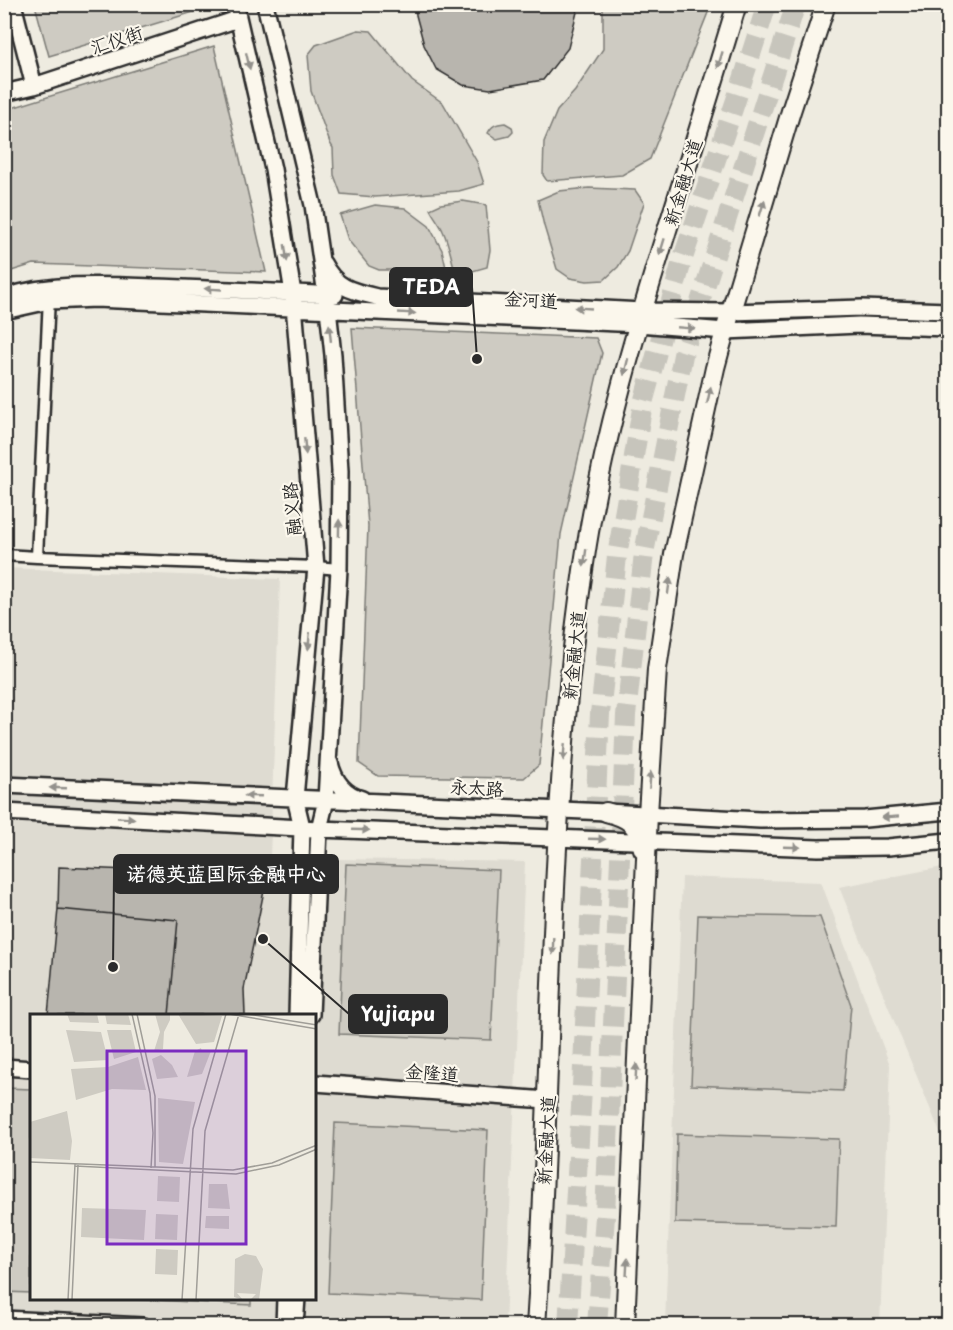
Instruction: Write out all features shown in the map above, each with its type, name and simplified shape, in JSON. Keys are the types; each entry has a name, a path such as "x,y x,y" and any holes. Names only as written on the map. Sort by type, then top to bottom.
{"main road":[{"path":"13,4 34,86"},
{"path":"265,4 307,177 320,252 333,355 340,471 339,569 326,800 319,829 311,1014"},
{"name":"新金融大道","path":"534,1320 547,1100 559,810 573,636 604,454 630,349 737,4"},
{"path":"625,1326 646,859 644,841 648,814 657,669 674,554 724,331 826,4"},
{"name":"汇仪街","path":"4,93 34,86 237,12"},
{"name":"融义路","path":"237,12 273,169 296,298 304,432 316,567 295,798 302,827 297,1014"},
{"path":"320,252 327,270 337,283 345,288 376,297 640,317"},
{"path":"296,298 315,278 320,252"},
{"name":"金河道","path":"4,297 49,294 94,285 175,287 327,302 640,317 862,308 948,311"},
{"name":"金河道","path":"4,311 49,294 96,299 261,307 296,298"},
{"name":"金河道","path":"327,302 376,297"},
{"name":"金河道","path":"640,317 724,331 859,325 948,328"},
{"path":"328,754 337,782 354,796 375,802"},
{"name":"永太路","path":"4,785 760,820 865,819 948,811"},
{"path":"4,812 319,829 818,848 888,847 948,841"},
{"path":"606,812 625,818 632,823 644,841"},
{"path":"4,1067 30,1069"},
{"name":"金隆道","path":"316,1083 547,1100"},
{"path":"284,1326 285,1300"},
{"path":"295,1326 297,1300"},
{"path":"4,1319 143,1326"},
{"path":"4,1325 19,1326"}],"street":[{"path":"38,557 49,294"},
{"path":"4,555 339,569"}],"shaded area":[{"path":"35,5 196,5 197,11 49,56"},
{"path":"603,5 651,5 652,7 711,5 650,159 622,175 547,181 543,175 544,142 557,111 575,91 603,49"},
{"path":"358,30 371,31 412,81 443,103 477,162 484,184 459,191 375,197 341,194 334,175 333,148 311,91 308,55 316,45"},
{"path":"214,46 266,272 34,264 5,273 5,110"},
{"path":"505,123 512,127 513,132 509,136 497,139 488,133 495,125"},
{"path":"589,188 635,190 644,203 628,251 618,267 604,280 587,281 570,278 557,269 538,200 559,191"},
{"path":"463,201 486,205 490,250 487,267 462,274 455,271 445,236 430,209 441,204"},
{"path":"375,205 405,208 429,226 442,250 447,272 441,282 424,282 408,270 379,270 369,266 348,240 340,215"},
{"path":"352,328 596,338 602,353 561,534 539,765 524,778 378,776 359,763 368,526"},
{"path":"5,568 280,579 270,858 525,862 505,1325 5,1326"},
{"path":"346,864 499,870 491,1040 339,1034"},
{"path":"948,866 948,1152 839,887"},
{"path":"682,877 821,882 890,1065 880,1325 704,1326 665,1324"},
{"path":"698,915 820,917 851,1005 843,1091 691,1085"},
{"path":"4,1088 30,1089 30,1293 5,1292"},
{"path":"335,1123 488,1130 481,1300 328,1293"},
{"path":"677,1134 839,1139 836,1227 675,1223"},
{"path":"151,1300 251,1300 251,1305"}],"building":[{"path":"415,4 575,4 577,12 568,48 543,80 490,89 463,85 436,69 424,45"},
{"path":"4,633 8,633 4,706"},
{"path":"59,867 267,876 244,989 245,1014 169,1014 178,920 58,909"},
{"path":"58,909 178,920 169,1014 48,1014"}],"tunnel":[{"path":"568,1326 600,714 617,556 643,403 682,261 767,4"},
{"path":"597,1326 605,1216 626,715 644,553 683,355 796,4"}],"place":[{"name":"TEDA","path":"477,359"},
{"name":"Yujiapu","path":"263,939"},
{"name":"诺德英蓝国际金融中心","path":"113,967"}]}
